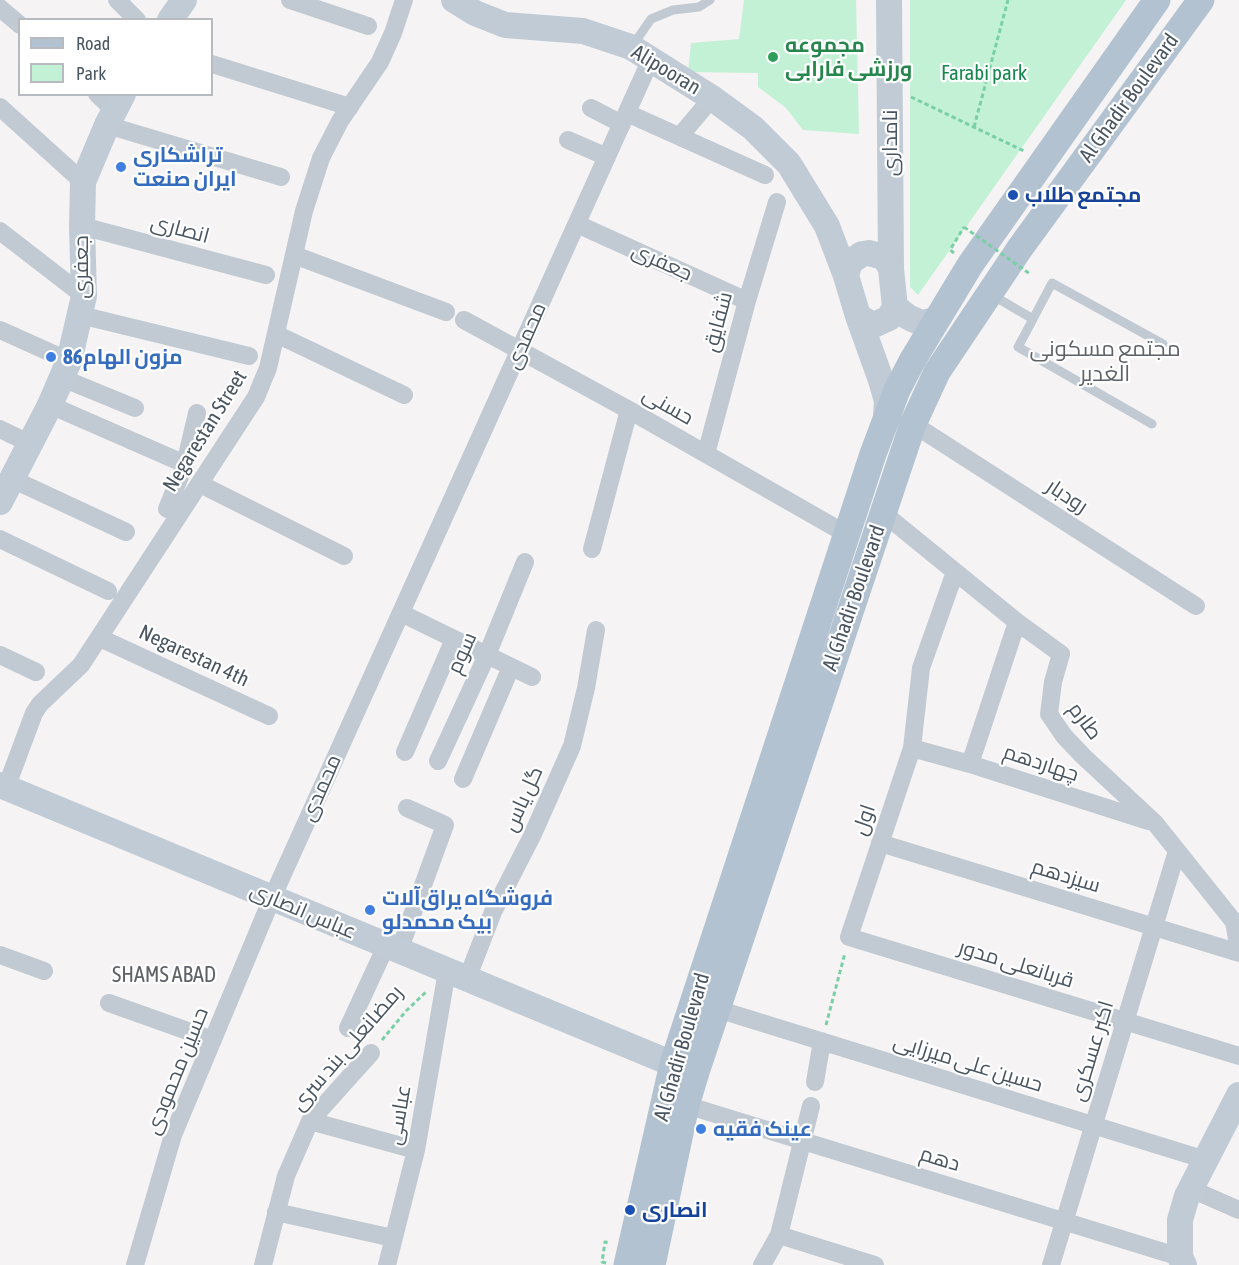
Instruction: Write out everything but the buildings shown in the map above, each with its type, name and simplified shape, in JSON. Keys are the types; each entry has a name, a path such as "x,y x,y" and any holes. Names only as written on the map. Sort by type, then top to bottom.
{"main road":[{"name":"Al Ghadir Boulevard","path":"615,1264 673,1064 886,415 912,361 970,265 1157,0"},
{"name":"Al Ghadir Boulevard","path":"652,1265 686,1105 913,424 937,372 1020,248 1200,0"}],"street":[{"path":"117,0 135,18"},
{"path":"171,18 183,0"},
{"path":"290,0 368,26"},
{"name":"Negarestan Street","path":"3,787 34,712 81,665 256,397 268,368 304,211 321,158 331,136 380,62 404,0"},
{"name":"Alipooran","path":"454,0 476,13 505,25 583,31 641,53 712,98 753,128 789,164 826,226"},
{"name":"نامداری","path":"889,0 891,269"},
{"path":"0,8 18,24"},
{"name":"محمدی","path":"272,898 607,157 624,118 641,53"},
{"path":"213,64 350,107"},
{"path":"680,136 712,98"},
{"path":"110,106 281,177"},
{"name":"جعفری","path":"0,502 66,370 82,306 83,182 110,106"},
{"path":"0,107 83,182"},
{"path":"591,108 680,136 765,175"},
{"path":"568,140 607,157"},
{"name":"شقایق","path":"706,454 747,301 777,202"},
{"path":"846,276 850,262 862,254 878,235 890,214"},
{"name":"جعفری","path":"576,224 747,301"},
{"name":"انصاری","path":"81,226 266,275"},
{"path":"826,226 862,254 876,254 883,257 891,269 895,307 893,313 883,322 869,323 858,316"},
{"path":"826,226 846,276 881,380 887,401 886,415"},
{"path":"0,231 82,306 249,356"},
{"path":"294,255 446,312"},
{"path":"895,307 921,323 936,320"},
{"name":"حسنی","path":"464,320 629,410 848,535"},
{"path":"0,330 135,408"},
{"path":"276,334 404,394"},
{"path":"50,405 185,464"},
{"path":"592,549 629,410"},
{"path":"167,509 185,464 197,413"},
{"name":"رودبار","path":"913,424 1196,606"},
{"path":"0,429 29,443"},
{"path":"12,479 126,532"},
{"path":"200,484 344,556"},
{"name":"طارم","path":"883,513 1017,622 1061,654 1053,682 1049,714 1064,736 1083,756 1155,823 1236,925 1239,951"},
{"path":"0,539 108,591"},
{"name":"سوم","path":"438,761 487,655 525,562"},
{"name":"اول","path":"849,937 912,748 921,668 955,572"},
{"path":"400,613 532,677"},
{"path":"970,764 1017,622"},
{"name":"گل یاس","path":"457,975 532,836 572,746 586,688 596,630"},
{"name":"Negarestan 4th","path":"100,638 268,716"},
{"path":"405,752 454,639"},
{"path":"0,655 36,672"},
{"path":"463,779 511,667"},
{"name":"چهاردهم","path":"912,748 970,764 1155,823"},
{"name":"عباس انصاری","path":"3,787 673,1064"},
{"path":"348,1028 392,948 445,825 407,808"},
{"name":"سیزدهم","path":"880,843 1239,951"},
{"name":"اکبر عسکری","path":"1050,1265 1177,851"},
{"name":"حسین محمودی","path":"135,1265 173,1136 272,898"},
{"name":"قربانعلی مدور","path":"849,937 1239,1056"},
{"path":"0,955 44,970"},
{"name":"عباسی","path":"387,1265 457,975"},
{"path":"109,1002 213,1040"},
{"name":"حسین علی میرزایی","path":"717,1009 1206,1160"},
{"path":"815,1083 822,1041"},
{"name":"رمضانعلی بند سری","path":"263,1265 286,1176 310,1121 371,1053"},
{"path":"1182,1261 1180,1220 1191,1189 1239,1095"},
{"name":"دهم","path":"686,1105 1064,1221 1182,1261"},
{"path":"762,1265 779,1235 811,1106"},
{"path":"310,1121 416,1150"},
{"path":"1191,1189 1239,1210"},
{"path":"276,1212 393,1238"},
{"path":"779,1235 875,1265"}],"lane":[{"path":"641,53 651,19 673,10 699,7 710,0"},
{"path":"1152,424 1018,347 1052,283 1163,344"},
{"path":"990,293 1033,319"}],"path":[{"path":"974,128 1008,0"},
{"path":"890,87 1043,161"},
{"path":"950,250 964,228 1030,274"},
{"path":"822,1041 849,937"},
{"name":"رمضانعلی بند سری","path":"371,1053 406,1011 457,975"},
{"path":"605,1242 615,1264"}],"green space":[{"name":"مجموعه ورزشی فارابی","path":"744,0 856,0 859,134 803,130 786,108 758,87 758,73 688,72 691,43 739,39"},
{"name":"Farabi park","path":"910,0 1126,0 918,295 910,287"}],"place":[{"name":"مجموعه ورزشی فارابی","path":"773,57"},
{"name":"تراشکاری ایران صنعت","path":"121,167"},
{"name":"مجتمع طلاب","path":"1013,195"},
{"name":"مزون الهام86","path":"51,357"},
{"name":"فروشگاه یراق‌آلات بیک محمدلو","path":"370,910"},
{"name":"عینک فقیه","path":"701,1129"},
{"name":"انصاری","path":"630,1210"}],"district":[{"name":"مجتمع مسکونی الغدیر","path":"1105,362"},
{"name":"SHAMS ABAD","path":"164,975"}]}
